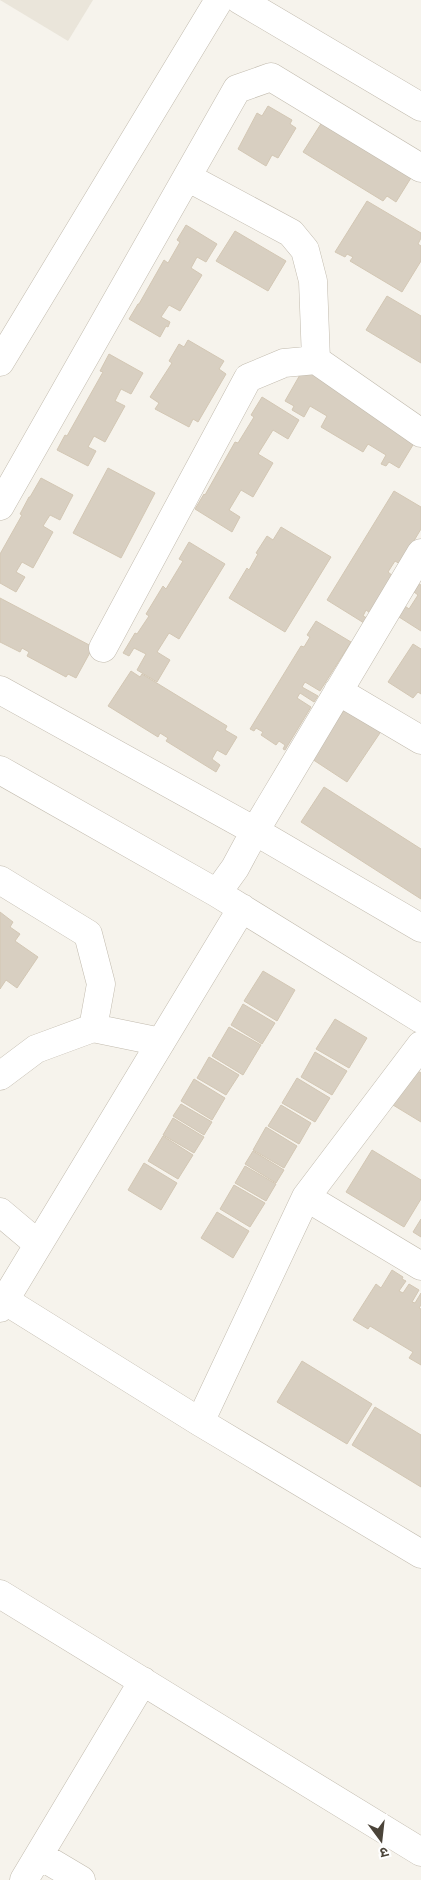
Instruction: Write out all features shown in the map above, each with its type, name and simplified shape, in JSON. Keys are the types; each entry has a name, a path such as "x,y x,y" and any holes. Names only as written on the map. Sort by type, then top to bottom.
{"street":[{"path":"0,362 219,0"},
{"path":"240,0 421,107"},
{"path":"0,506 237,89 271,77 421,168"},
{"path":"187,177 291,233 305,250 313,282 316,360"},
{"path":"103,648 248,378 284,363 316,360 420,429"},
{"path":"218,893 235,868 255,831 421,553"},
{"path":"0,690 255,831 421,928"},
{"path":"338,691 421,740"},
{"path":"0,770 218,893 421,1019"},
{"path":"0,880 88,934 101,984 104,1030"},
{"path":"242,908 2,1304 421,1554"},
{"path":"0,1076 36,1050 104,1030 160,1042"},
{"path":"200,1422 306,1196 421,1045"},
{"path":"306,1196 421,1266"},
{"path":"1,1213 38,1244"},
{"path":"0,1594 421,1852"},
{"path":"24,1880 143,1682"},
{"path":"39,1855 81,1880"}],"shaded area":[{"path":"0,0 93,0 68,41"}],"building":[{"path":"268,106 292,120 290,124 296,128 278,158 272,155 266,166 238,149 257,113 262,116"},
{"path":"324,119 414,173 396,202 387,196 383,201 303,152"},
{"path":"367,201 421,233 418,244 421,246 421,261 402,292 350,261 353,257 347,254 345,257 335,252"},
{"path":"186,225 217,244 206,262 197,257 191,268 202,275 180,311 169,305 161,317 170,322 160,337 129,319 164,260 168,263 180,242 177,240"},
{"path":"235,231 286,261 268,291 216,261"},
{"path":"387,296 421,316 421,363 366,330"},
{"path":"188,340 224,361 219,369 226,374 198,422 193,419 189,427 155,409 159,403 150,397 172,363 169,361 179,344 184,347"},
{"path":"109,354 143,373 131,394 121,389 115,401 125,406 105,442 94,436 88,447 96,451 88,466 57,450 65,435 67,436 103,372 100,371"},
{"path":"305,366 419,435 399,468 389,462 386,466 381,464 386,455 368,444 363,452 321,427 327,416 310,406 304,417 292,410 294,406 285,401"},
{"path":"262,397 299,420 288,439 273,430 258,454 273,463 253,497 241,490 229,510 240,517 232,532 195,509 235,442 238,443 254,417 251,415"},
{"path":"108,468 155,493 121,558 73,533"},
{"path":"41,478 73,495 60,520 50,515 43,526 53,532 33,568 22,562 16,572 25,577 16,592 0,583 0,554 22,515 20,514 29,497"},
{"path":"394,491 421,507 421,529 400,564 395,561 388,572 393,576 370,613 366,610 363,616 367,618 364,623 327,600"},
{"path":"281,527 331,557 285,632 229,598 247,568 249,570 258,554 256,553 267,536 273,540"},
{"path":"189,542 225,564 179,639 169,633 157,652 170,660 157,682 137,670 146,654 134,648 129,656 123,653 135,633 137,634 149,616 146,614 163,586 166,589 183,561 179,559"},
{"path":"419,584 421,585 421,631 399,617 405,606 409,609 418,595 414,592"},
{"path":"0,598 93,647 76,678 68,674 66,677 27,656 29,652 22,648 20,652 0,642"},
{"path":"316,621 351,642 320,691 305,682 302,687 318,696 314,702 300,693 297,698 311,707 285,750 283,749 285,745 279,741 276,745 261,735 263,732 256,728 254,731 250,729 301,646 304,647 310,637 307,635"},
{"path":"413,644 421,649 421,694 418,692 413,698 388,682"},
{"path":"131,671 140,677 142,674 227,726 225,730 237,737 226,755 217,750 212,759 220,765 216,772 166,741 168,738 160,733 158,737 108,706"},
{"path":"348,704 384,727 347,782 312,759"},
{"path":"324,787 421,849 421,899 301,822"},
{"path":"0,912 13,922 10,927 20,934 15,941 38,957 17,988 6,980 0,989"},
{"path":"263,971 295,990 277,1021 244,1001"},
{"path":"243,1004 275,1023 262,1044 231,1025"},
{"path":"335,1019 367,1038 349,1068 316,1049"},
{"path":"229,1027 261,1045 243,1075 212,1056"},
{"path":"315,1052 347,1071 332,1095 301,1077"},
{"path":"209,1057 239,1075 226,1095 197,1078"},
{"path":"415,1069 421,1073 421,1122 393,1105"},
{"path":"297,1078 330,1098 315,1122 282,1103"},
{"path":"194,1079 225,1098 212,1120 181,1101"},
{"path":"181,1104 212,1122 204,1135 173,1116"},
{"path":"281,1105 311,1123 299,1144 268,1126"},
{"path":"173,1118 204,1137 194,1153 163,1135"},
{"path":"266,1127 297,1146 284,1168 253,1150"},
{"path":"163,1136 193,1155 178,1179 148,1161"},
{"path":"372,1150 421,1180 421,1199 404,1227 346,1192"},
{"path":"253,1151 284,1170 276,1183 245,1164"},
{"path":"144,1163 177,1183 161,1210 128,1190"},
{"path":"245,1166 276,1184 266,1201 235,1183"},
{"path":"234,1185 265,1203 250,1227 220,1209"},
{"path":"217,1212 249,1231 233,1258 201,1238"},
{"path":"421,1219 421,1237 413,1232"},
{"path":"392,1270 406,1281 399,1291 403,1293 409,1284 419,1290 412,1302 415,1303 421,1293 421,1305 419,1308 421,1309 421,1365 409,1358 413,1352 370,1326 368,1329 353,1320 376,1284 381,1288"},
{"path":"302,1361 372,1404 347,1444 277,1402"},
{"path":"375,1407 421,1435 421,1487 352,1445"}]}
